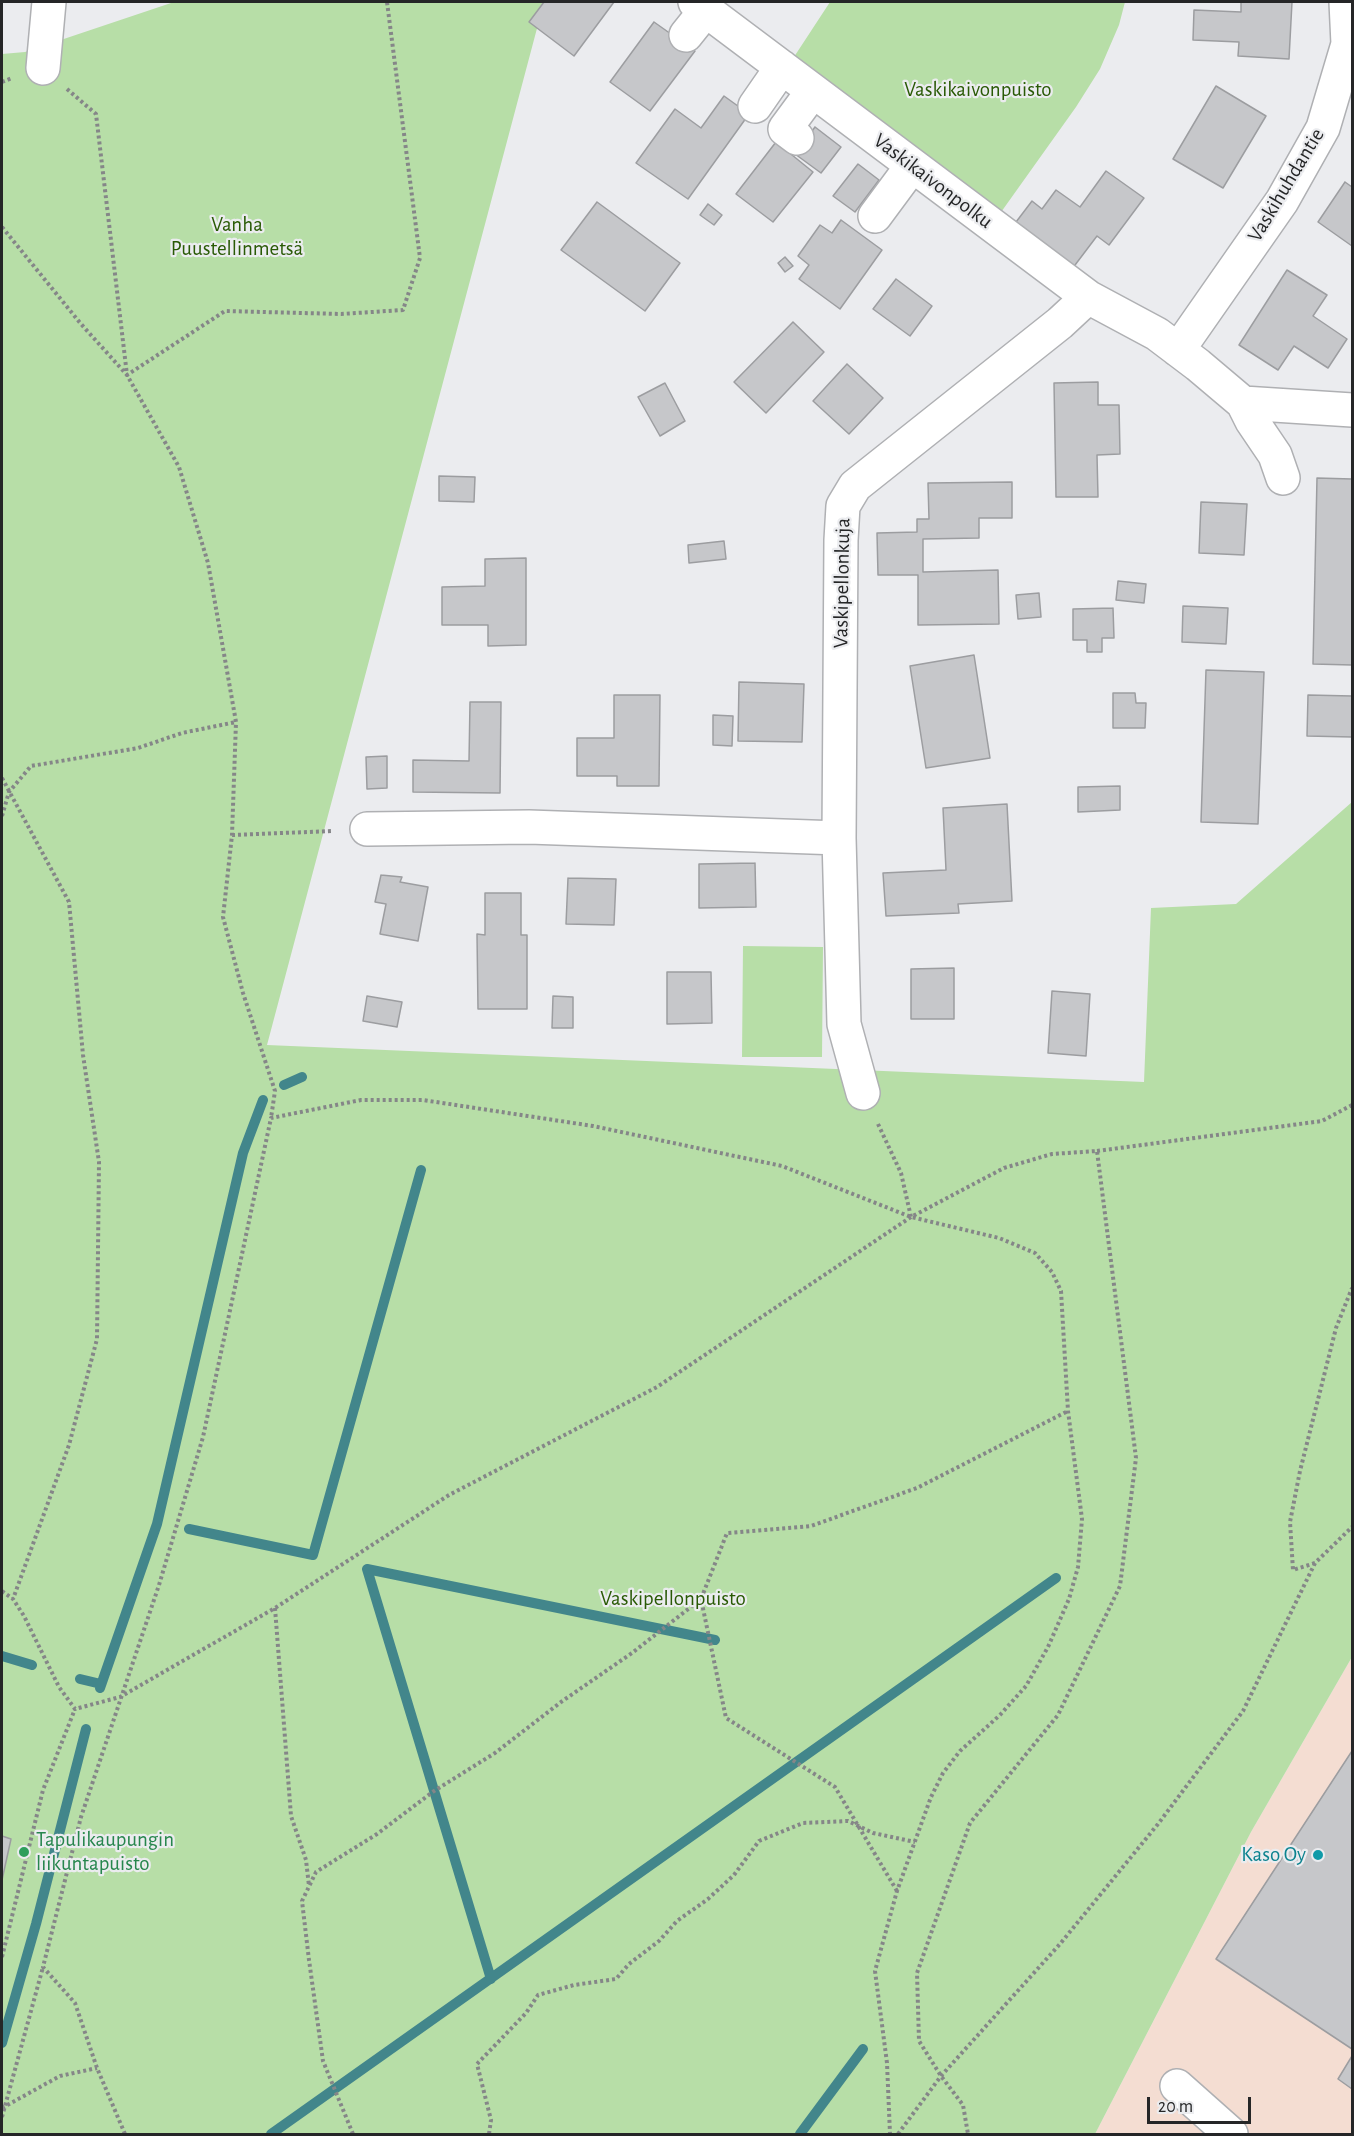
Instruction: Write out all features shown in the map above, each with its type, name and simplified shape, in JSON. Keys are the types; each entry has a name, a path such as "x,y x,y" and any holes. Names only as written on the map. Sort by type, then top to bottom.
{"street":[{"path":"43,68 49,2"},
{"name":"Vaskihuhdantie","path":"1178,350 1282,201 1323,128 1348,44 1346,2"},
{"name":"Vaskikaivonpolku","path":"696,15 782,67 1088,297 1157,334 1243,403"},
{"path":"755,106 782,67"},
{"path":"797,138 785,129 813,91"},
{"path":"875,216 912,166"},
{"name":"Vaskipellonkuja","path":"863,1093 844,1024 839,838 843,506 855,486 1060,323 1088,297"},
{"path":"1243,403 1353,410"},
{"path":"1243,403 1275,455 1283,478"},
{"path":"367,829 529,827 839,838"},
{"path":"1177,2086 1231,2134"}],"path":[{"path":"127,375 225,311 341,314 403,310 420,258 387,2"},
{"path":"43,68 96,114 127,375"},
{"path":"2,226 81,324 127,375 179,467 208,563 236,722 232,835 223,917 243,993 275,1091 204,1437 159,1585 81,1817 44,1967 2,2108 2,2117"},
{"path":"2,816 9,792 31,766 138,748 182,734 236,722"},
{"path":"2,778 69,902 82,1055 99,1162 98,1339 69,1445 13,1599"},
{"path":"232,835 367,829"},
{"path":"863,1093 901,1173 911,1217"},
{"path":"271,1118 361,1100 423,1100 593,1126 782,1166 911,1217 999,1238 1035,1253 1052,1272 1061,1291 1068,1411 1082,1519 1078,1567 1069,1599 1048,1647 1026,1686 1000,1715 960,1751 943,1773 931,1797 897,1892 875,1971 887,2063 890,2134"},
{"path":"75,1709 120,1697 275,1608 449,1495 657,1387 911,1217 1004,1168 1052,1154 1097,1151 1322,1121 1353,1105"},
{"path":"968,2134 963,2105 919,2041 917,1973 970,1822 1058,1715 1120,1586 1136,1458 1097,1151"},
{"path":"1315,1563 1293,1570 1290,1522 1300,1471 1336,1328 1353,1288"},
{"path":"352,2134 323,2061 303,1901 316,1872 377,1834 435,1791 495,1753 561,1702 632,1653 701,1599 727,1533 811,1526 917,1488 1068,1411"},
{"path":"898,2134 941,2076 1060,1944 1158,1824 1243,1711 1315,1563 1353,1527"},
{"path":"2,1591 13,1599 24,1616 58,1687 75,1709"},
{"path":"701,1599 726,1718 835,1787 897,1892"},
{"path":"275,1608 291,1816 306,1860 310,1887"},
{"path":"2,1957 44,1790 75,1709"},
{"path":"489,2134 490,2120 477,2064 526,2013 538,1995 616,1979 629,1964 659,1941 677,1920 708,1899 734,1875 759,1841 803,1823 848,1821 873,1833 915,1842"},
{"path":"44,1967 75,2003 97,2068 125,2134"},
{"path":"2,2108 60,2076 97,2068"}],"shaded area":[{"path":"1352,1657 1352,2134 1095,2134 1251,1832"}],"green space":[{"name":"Vaskipellonpuisto","path":"174,2 544,2 267,1045 1144,1082 1151,908 1236,904 1352,802 1352,1657 1251,1832 1095,2134 2,2134 2,54 25,52"},
{"name":"Vaskikaivonpuisto","path":"830,2 1125,2 1119,25 1100,69 1076,107 999,215 792,60"},
{"path":"743,946 823,947 822,1057 742,1057"}],"building":[{"path":"544,2 614,2 574,56 529,22"},
{"path":"1241,2 1292,2 1289,59 1238,56 1239,42 1193,40 1194,10 1241,12"},
{"path":"654,22 695,51 650,111 610,82"},
{"path":"1216,86 1266,116 1223,188 1173,159"},
{"path":"724,96 749,114 688,199 636,163 675,109 701,128"},
{"path":"815,127 841,147 821,173 795,154"},
{"path":"776,142 813,172 773,222 736,194"},
{"path":"858,164 879,180 855,212 833,196"},
{"path":"1106,171 1144,198 1109,245 1097,236 1072,269 1013,226 1032,201 1042,209 1056,190 1080,207"},
{"path":"1345,182 1352,187 1352,246 1318,222"},
{"path":"597,202 680,263 645,311 561,250"},
{"path":"708,204 722,215 714,225 700,215"},
{"path":"841,220 882,250 840,309 799,279 809,265 798,256 820,225 832,233"},
{"path":"785,257 793,266 785,272 778,263"},
{"path":"1287,270 1327,295 1313,316 1347,339 1328,368 1294,346 1278,370 1239,345"},
{"path":"896,279 932,306 910,336 873,309"},
{"path":"793,322 824,352 766,413 734,382"},
{"path":"847,364 883,398 849,434 813,401"},
{"path":"1098,382 1098,405 1119,405 1120,454 1097,455 1098,497 1056,497 1054,383"},
{"path":"665,383 685,421 660,436 638,397"},
{"path":"439,476 475,477 474,502 439,501"},
{"path":"1317,478 1352,479 1352,665 1313,664"},
{"path":"1012,482 1012,518 979,518 979,538 923,539 923,572 998,570 999,624 918,625 918,575 878,575 877,533 917,532 917,519 929,519 928,483"},
{"path":"1201,502 1247,504 1244,555 1199,553"},
{"path":"724,541 726,559 689,563 688,545"},
{"path":"526,558 526,645 488,646 488,625 442,625 442,587 485,586 485,559"},
{"path":"1118,581 1146,584 1144,603 1116,600"},
{"path":"1039,593 1041,617 1018,619 1016,595"},
{"path":"1183,606 1228,608 1226,644 1182,642"},
{"path":"1113,608 1114,638 1102,638 1102,652 1087,652 1087,640 1073,640 1073,609"},
{"path":"974,655 990,758 926,768 910,666"},
{"path":"1206,670 1264,672 1258,824 1201,822"},
{"path":"739,682 804,684 802,742 738,741"},
{"path":"1113,693 1135,693 1136,703 1146,703 1145,728 1113,728"},
{"path":"614,695 660,695 659,786 617,786 617,776 577,776 577,738 614,738"},
{"path":"1308,695 1352,696 1352,737 1307,736"},
{"path":"470,702 501,702 500,793 413,792 413,760 469,761"},
{"path":"713,715 733,716 732,746 713,745"},
{"path":"387,756 387,788 367,789 366,757"},
{"path":"1120,786 1120,810 1078,812 1078,787"},
{"path":"1007,804 1012,901 958,904 959,913 886,916 883,873 946,870 943,808"},
{"path":"755,863 756,907 699,908 699,864"},
{"path":"381,875 402,877 400,882 428,887 418,941 380,934 386,904 375,902"},
{"path":"568,878 616,879 614,925 566,924"},
{"path":"485,893 521,893 521,935 527,935 527,1009 478,1009 477,934 485,935"},
{"path":"954,968 954,1019 911,1019 911,969"},
{"path":"667,972 711,972 712,1023 667,1024"},
{"path":"1052,991 1090,994 1086,1056 1048,1053"},
{"path":"367,996 402,1002 397,1027 363,1021"},
{"path":"553,996 573,997 573,1028 552,1028"},
{"name":"Kaso Oy","path":"1352,1751 1352,2049 1216,1959"},
{"path":"2,1836 11,1839 2,1880"},
{"path":"1352,2056 1352,2089 1338,2079"}],"waterway":[{"path":"284,1085 302,1077"},
{"path":"100,1688 157,1524 243,1153 263,1100"},
{"path":"189,1529 313,1555 421,1170"},
{"path":"491,1979 367,1569 715,1640"},
{"path":"271,2134 1056,1578"},
{"path":"2,1656 32,1665"},
{"path":"80,1679 101,1684"},
{"path":"2,2043 36,1924 86,1729"},
{"path":"800,2134 863,2049"}],"place":[{"name":"Tapulikaupungin liikuntapuisto","path":"24,1852"},
{"name":"Kaso Oy","path":"1318,1855"}],"park label":[{"name":"Vanha Puustellinmetsä","path":"237,237"}]}
